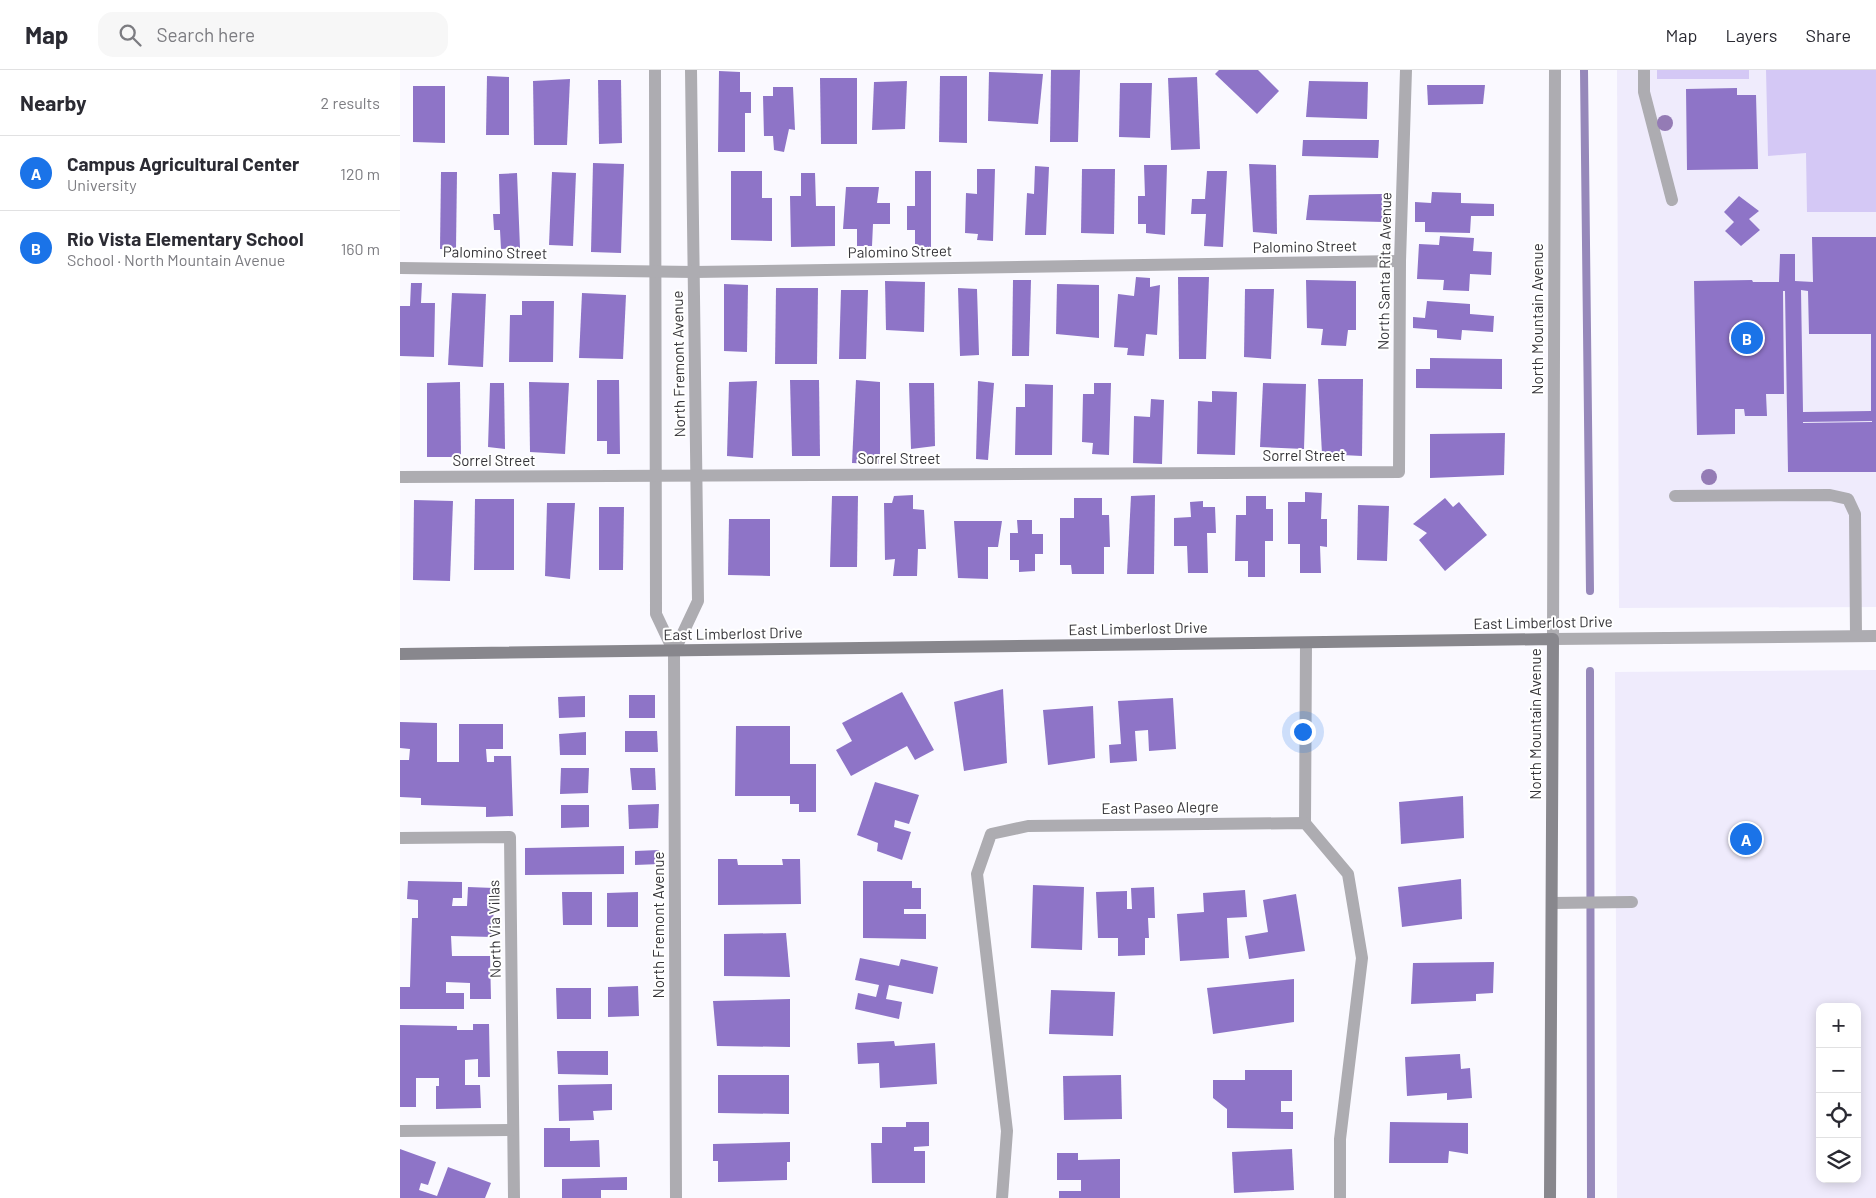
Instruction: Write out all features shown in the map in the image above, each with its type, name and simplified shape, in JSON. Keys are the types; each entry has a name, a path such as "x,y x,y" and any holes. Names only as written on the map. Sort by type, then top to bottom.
{"street":[{"name":"North Fremont Avenue","path":"655,70 656,614 674,652 676,1198"},
{"name":"North Fremont Avenue","path":"674,652 698,601 691,70"},
{"name":"North Santa Rita Avenue","path":"1399,472 1400,262 1406,70"},
{"name":"North Mountain Avenue","path":"1550,1198 1555,70"},
{"path":"1644,70 1644,92 1672,200"},
{"name":"Palomino Street","path":"400,268 694,272 1400,262"},
{"name":"Sorrel Street","path":"400,477 1399,472"},
{"path":"1675,496 1830,495 1848,499 1855,514 1856,636"},
{"name":"East Limberlost Drive","path":"400,654 674,652 1553,638 1876,636"},
{"path":"1306,643 1305,823 1348,874 1362,958 1340,1139 1340,1198"},
{"name":"East Paseo Alegre","path":"1002,1198 1006,1131 977,874 991,834 1028,826 1305,823"},
{"name":"North Via Villas","path":"400,838 510,837 514,1198"},
{"path":"1552,903 1632,902"},
{"path":"400,1131 513,1130"}],"shaded area":[{"path":"1617,70 1876,70 1876,607 1619,608"},
{"path":"1657,70 1749,70 1749,79 1657,79"},
{"path":"1766,70 1876,70 1876,212 1807,212 1806,153 1768,156"},
{"path":"1876,670 1876,1198 1617,1198 1615,672"}],"building":[{"path":"1051,70 1080,70 1078,142 1050,142"},
{"path":"1219,70 1258,70 1279,91 1257,114 1215,74"},
{"path":"719,71 740,72 740,92 751,92 751,113 745,113 745,152 718,152"},
{"path":"989,72 1043,74 1038,124 988,121"},
{"path":"487,76 509,77 509,135 486,135"},
{"path":"940,76 967,76 967,143 939,142"},
{"path":"1197,77 1200,149 1171,150 1168,78"},
{"path":"820,78 857,78 857,144 821,144"},
{"path":"570,79 567,145 534,145 533,81"},
{"path":"598,80 621,80 622,143 599,144"},
{"path":"907,81 905,129 872,130 874,82"},
{"path":"1309,81 1368,82 1367,119 1306,117"},
{"path":"1120,83 1152,83 1150,138 1119,137"},
{"path":"1427,85 1485,85 1483,104 1428,105"},
{"path":"413,86 445,86 445,143 413,142"},
{"path":"773,87 793,87 795,130 789,129 784,152 774,150 773,136 764,136 763,96 773,96"},
{"path":"1737,88 1737,95 1756,95 1758,169 1687,170 1686,89"},
{"path":"1303,140 1379,140 1378,158 1302,156"},
{"path":"593,163 624,164 621,253 591,252"},
{"path":"1249,164 1276,165 1277,234 1253,232"},
{"path":"1144,165 1167,165 1165,235 1146,233 1146,224 1138,224 1138,196 1145,196"},
{"path":"1035,166 1049,167 1046,235 1025,235 1027,193 1034,194"},
{"path":"977,169 995,169 993,241 977,240 978,234 965,233 966,193 977,194"},
{"path":"1082,169 1115,169 1114,234 1081,233"},
{"path":"731,171 762,171 762,198 772,198 772,241 731,240"},
{"path":"915,171 931,171 931,247 915,247 915,230 907,230 907,206 915,206"},
{"path":"1207,171 1227,171 1223,247 1204,246 1206,214 1191,214 1192,199 1205,199"},
{"path":"441,172 457,172 456,249 440,249"},
{"path":"552,172 576,173 573,246 549,245"},
{"path":"517,173 520,248 501,249 500,230 494,230 493,214 500,214 499,174"},
{"path":"801,173 815,173 816,206 835,206 835,246 791,247 790,196 801,196"},
{"path":"846,187 879,187 877,203 890,203 890,224 873,224 872,246 857,246 857,229 843,229"},
{"path":"1432,192 1461,193 1461,203 1494,204 1494,216 1471,216 1470,233 1425,232 1425,222 1415,222 1415,202 1431,203"},
{"path":"1382,194 1383,222 1306,220 1309,195"},
{"path":"1739,196 1759,211 1749,219 1760,230 1741,246 1725,231 1734,222 1724,212"},
{"path":"1440,236 1474,238 1473,251 1492,252 1491,275 1470,274 1469,291 1443,290 1444,280 1417,279 1419,244 1439,245"},
{"path":"1812,237 1876,237 1876,472 1788,472 1785,291 1783,291 1784,394 1766,394 1767,416 1745,416 1744,409 1735,409 1735,434 1697,435 1694,281 1752,280 1753,282 1779,282 1780,254 1795,254 1795,281 1813,282","holes":["1801,290 1808,291 1809,334 1871,334 1871,411 1803,412","1803,422 1872,422 1803,423"]},
{"path":"1136,277 1150,278 1150,287 1160,285 1157,335 1146,334 1144,356 1127,355 1128,348 1114,347 1118,294 1134,296"},
{"path":"1178,277 1209,277 1206,359 1179,359"},
{"path":"1013,280 1031,280 1029,356 1012,356"},
{"path":"1306,280 1356,281 1356,330 1348,330 1346,346 1321,345 1323,329 1307,328"},
{"path":"885,281 925,282 924,332 886,330"},
{"path":"411,283 422,283 421,303 435,303 434,357 400,356 400,306 410,306"},
{"path":"724,284 748,285 747,352 724,351"},
{"path":"1057,284 1099,285 1099,338 1056,334"},
{"path":"776,288 818,288 817,364 775,364"},
{"path":"958,288 977,289 979,355 960,356"},
{"path":"1245,289 1274,289 1271,359 1244,357"},
{"path":"841,290 868,290 866,359 839,359"},
{"path":"452,293 486,294 483,367 448,365"},
{"path":"582,293 626,295 623,359 579,358"},
{"path":"522,301 554,301 553,362 509,362 510,315 522,315"},
{"path":"1427,301 1470,304 1470,314 1494,316 1493,332 1462,330 1461,340 1437,338 1437,330 1413,328 1413,317 1425,318"},
{"path":"1430,358 1502,359 1502,389 1416,388 1416,369 1430,369"},
{"path":"1318,379 1363,379 1362,456 1322,454"},
{"path":"597,380 619,380 620,454 607,454 607,441 597,441"},
{"path":"790,380 819,380 820,456 792,456"},
{"path":"856,380 880,382 880,464 852,463"},
{"path":"757,381 753,458 727,456 729,382"},
{"path":"978,381 994,383 988,460 976,459"},
{"path":"460,382 461,457 427,457 427,383"},
{"path":"529,382 569,383 565,454 530,452"},
{"path":"490,383 504,383 505,449 488,447"},
{"path":"909,383 934,383 935,446 911,449"},
{"path":"1094,383 1111,383 1109,455 1092,454 1093,443 1082,442 1083,394 1094,394"},
{"path":"1263,383 1306,384 1304,449 1260,447"},
{"path":"1025,384 1053,385 1052,455 1015,455 1016,407 1025,407"},
{"path":"1212,391 1237,392 1235,455 1197,454 1198,401 1212,402"},
{"path":"1151,399 1164,400 1162,464 1133,463 1134,416 1150,417"},
{"path":"1505,433 1504,475 1430,478 1430,434"},
{"path":"1305,492 1322,493 1321,519 1327,519 1327,547 1320,546 1321,573 1300,573 1300,544 1288,544 1288,502 1305,502"},
{"path":"913,495 913,509 924,510 926,549 918,549 917,576 893,576 895,559 885,560 884,503 892,503 894,496"},
{"path":"1155,495 1154,574 1127,574 1131,496"},
{"path":"832,496 858,496 857,567 830,567"},
{"path":"1246,496 1266,496 1266,509 1273,509 1273,541 1265,541 1265,577 1248,577 1248,561 1235,561 1236,515 1246,515"},
{"path":"1074,498 1102,498 1102,515 1109,515 1110,547 1104,547 1104,574 1072,574 1071,565 1060,565 1060,518 1074,518"},
{"path":"1445,498 1453,507 1459,502 1487,535 1445,571 1419,540 1427,533 1413,524"},
{"path":"475,499 514,499 514,570 474,570"},
{"path":"414,500 453,501 450,581 413,580"},
{"path":"1203,501 1203,507 1215,507 1216,533 1207,533 1208,573 1188,573 1187,546 1174,546 1174,518 1191,517 1190,502"},
{"path":"547,503 575,503 570,579 545,576"},
{"path":"1358,505 1389,506 1387,561 1357,560"},
{"path":"599,507 624,507 623,570 599,570"},
{"path":"729,519 770,519 770,576 728,575"},
{"path":"1017,520 1032,520 1032,534 1043,534 1043,554 1035,554 1035,571 1019,572 1019,560 1010,560 1010,533 1018,533"},
{"path":"954,521 1002,521 998,547 988,547 988,579 958,578"},
{"path":"1003,689 1007,763 964,771 954,702"},
{"path":"902,692 934,750 915,760 907,746 851,776 836,750 852,741 842,723"},
{"path":"629,695 655,695 655,718 629,718"},
{"path":"585,696 585,717 559,718 558,697"},
{"path":"1173,698 1176,749 1149,751 1148,730 1135,731 1137,761 1110,763 1109,745 1121,744 1118,701"},
{"path":"1093,706 1095,758 1048,765 1043,710"},
{"path":"400,722 437,723 437,762 459,762 459,724 503,724 503,749 486,749 487,762 494,762 494,756 511,756 513,816 486,817 486,807 421,805 421,798 400,797 400,760 409,760 410,749 400,748"},
{"path":"736,726 790,726 790,764 816,764 816,812 799,812 799,804 790,804 790,796 735,796"},
{"path":"625,731 657,731 658,752 625,752"},
{"path":"586,732 586,755 560,755 559,734"},
{"path":"561,768 589,768 588,793 560,794"},
{"path":"630,768 655,768 656,790 632,790"},
{"path":"875,782 919,795 909,824 895,820 894,827 911,832 902,860 877,851 878,843 857,835"},
{"path":"1463,796 1464,838 1401,844 1399,802"},
{"path":"659,804 658,828 629,829 628,805"},
{"path":"561,805 589,805 589,827 561,828"},
{"path":"624,846 624,874 525,875 525,848"},
{"path":"659,850 660,864 635,865 635,851"},
{"path":"718,859 737,859 738,865 783,865 782,859 800,859 801,904 718,905"},
{"path":"1461,879 1462,919 1402,927 1398,887"},
{"path":"408,881 462,882 462,898 453,898 452,906 467,906 468,887 494,888 493,937 451,936 452,956 490,956 491,999 470,999 470,983 446,982 446,993 464,993 464,1009 400,1009 400,987 410,987 412,918 418,918 418,900 407,899"},
{"path":"863,881 912,881 912,888 921,888 921,909 904,909 904,914 926,914 926,939 863,938"},
{"path":"1033,885 1084,887 1082,950 1031,948"},
{"path":"1154,887 1155,918 1148,918 1149,938 1145,938 1145,955 1118,956 1118,938 1098,938 1096,892 1127,891 1127,909 1132,909 1131,888"},
{"path":"1245,890 1247,917 1227,918 1229,958 1180,961 1177,914 1204,912 1203,893"},
{"path":"562,892 592,892 592,925 563,925"},
{"path":"638,892 638,927 607,927 607,893"},
{"path":"1296,894 1305,951 1249,959 1245,936 1268,932 1263,900"},
{"path":"786,933 790,977 724,976 724,934"},
{"path":"860,958 899,966 901,959 938,967 933,994 889,985 886,999 902,1002 899,1019 855,1009 858,993 876,997 879,985 855,980"},
{"path":"1494,962 1493,993 1476,994 1476,1001 1411,1004 1413,963"},
{"path":"1294,979 1294,1022 1213,1034 1207,988"},
{"path":"638,986 639,1016 608,1017 608,987"},
{"path":"556,988 591,988 591,1019 557,1019"},
{"path":"1051,990 1115,992 1113,1036 1049,1034"},
{"path":"790,999 790,1047 717,1046 713,1001"},
{"path":"473,1024 489,1024 490,1077 478,1077 478,1059 465,1060 465,1085 480,1085 481,1108 436,1109 436,1086 439,1086 439,1078 416,1078 416,1107 400,1107 400,1025 457,1026 457,1030 473,1030"},
{"path":"894,1041 895,1046 935,1043 937,1084 880,1088 879,1063 858,1064 857,1043"},
{"path":"557,1051 608,1051 608,1075 558,1074"},
{"path":"1460,1054 1461,1069 1470,1068 1472,1098 1447,1100 1447,1093 1407,1096 1405,1057"},
{"path":"1245,1070 1292,1070 1292,1101 1281,1101 1281,1112 1293,1112 1293,1129 1227,1128 1227,1109 1213,1098 1213,1080 1245,1080"},
{"path":"718,1075 789,1075 789,1114 718,1113"},
{"path":"1121,1075 1122,1119 1064,1120 1063,1076"},
{"path":"612,1084 612,1110 593,1111 594,1120 559,1121 558,1085"},
{"path":"906,1122 929,1122 929,1146 914,1147 914,1151 925,1151 925,1183 872,1183 871,1143 882,1143 882,1127 906,1127"},
{"path":"1390,1122 1468,1123 1468,1154 1449,1151 1448,1163 1389,1163"},
{"path":"544,1128 570,1128 570,1141 599,1140 600,1167 544,1167"},
{"path":"790,1142 790,1162 787,1162 787,1180 718,1182 718,1161 713,1161 713,1144"},
{"path":"400,1149 436,1162 428,1185 421,1183 419,1190 437,1196 448,1167 491,1183 485,1198 400,1198"},
{"path":"1292,1149 1294,1190 1234,1193 1232,1152"},
{"path":"1057,1153 1078,1153 1078,1160 1120,1159 1120,1198 1059,1198 1059,1191 1081,1191 1081,1180 1057,1180"},
{"path":"627,1177 627,1190 601,1190 601,1198 562,1198 562,1179"}],"waterway":[{"path":"1584,70 1590,591"},
{"path":"1590,671 1591,1198"}],"place":[{"name":"Rio Vista Elementary School","path":"1747,338"},
{"name":"Campus Agricultural Center","path":"1746,839"}]}
